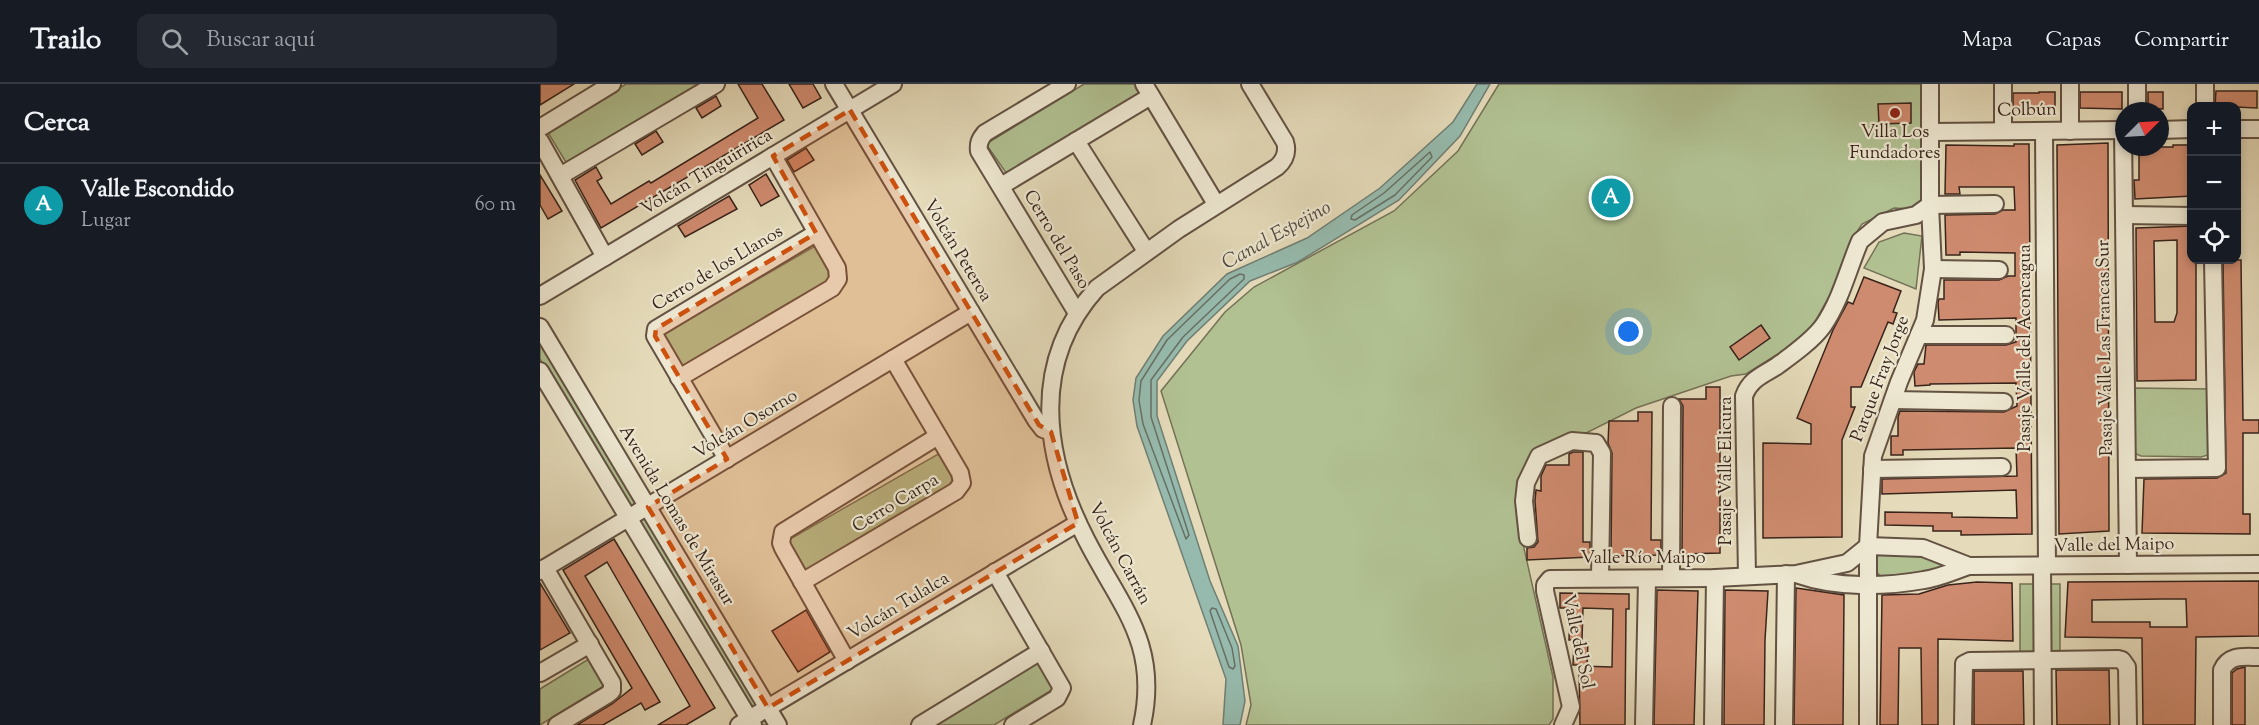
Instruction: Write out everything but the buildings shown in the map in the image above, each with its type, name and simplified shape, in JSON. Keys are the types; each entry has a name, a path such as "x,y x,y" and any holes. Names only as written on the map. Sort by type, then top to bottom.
{"street":[{"path":"540,128 612,84"},
{"path":"560,176 716,84"},
{"name":"Volcán Peteroa","path":"834,84 1039,425 1052,432"},
{"name":"Volcán Tinguiririca","path":"540,296 893,84"},
{"name":"Cerro del Paso","path":"1067,84 982,137 979,141 979,151 1077,313"},
{"name":"Volcán Carrán","path":"1142,725 1147,683 1137,631 1078,523 1059,467 1052,432 1050,400 1054,365 1077,313 1102,283 1216,204 1277,167 1286,153 1285,142 1251,84"},
{"name":"Parque Fray Jorge","path":"1868,725 1868,546 1873,456 1899,382 1925,320 1933,269 1930,206 1930,84"},
{"path":"2003,84 2003,131"},
{"path":"2070,84 2070,130"},
{"path":"2137,84 2137,102"},
{"path":"2205,84 2205,102"},
{"path":"1147,90 1216,204"},
{"name":"Cerro del Paso","path":"1001,186 1076,141 1147,90"},
{"path":"2169,130 2187,129"},
{"path":"2241,129 2259,129"},
{"name":"Colbún","path":"1930,132 2115,130"},
{"name":"Pasaje Valle del Aconcagua","path":"2043,725 2044,131"},
{"path":"540,141 605,257"},
{"path":"1076,141 1146,251"},
{"path":"679,378 832,288 838,279 837,268 773,156"},
{"name":"Pasaje Valle Las Trancas Sur","path":"2123,156 2128,565"},
{"path":"1930,206 1995,204"},
{"name":"Pasaje Valle Elicura","path":"1746,576 1744,396 1746,389 1752,381 1778,366 1822,326 1838,300 1860,241 1867,233 1883,222 1900,216 1916,215 1930,206"},
{"path":"2124,215 2187,216"},
{"name":"Cerro de los Llanos","path":"727,459 655,336 656,329 816,233"},
{"path":"2127,469 2217,468 2212,264"},
{"path":"1933,269 1999,270"},
{"name":"Volcán Osorno","path":"542,569 971,312"},
{"name":"Avenida Lomas de Mirasur","path":"540,327 778,725"},
{"path":"1919,335 2006,335"},
{"name":"Cerro Carpa","path":"802,582 960,487 962,478 960,473 893,359"},
{"path":"540,371 747,723"},
{"path":"1893,400 2004,402"},
{"path":"1671,578 1672,405"},
{"name":"Cerro Carpa","path":"847,660 781,543 782,537 787,528 938,436"},
{"path":"1528,538 1524,501 1526,483 1539,456 1572,441 1596,443 1602,453 1600,578"},
{"path":"1872,469 2002,467"},
{"name":"Volcán Tulalca","path":"747,723 847,660 1078,523"},
{"name":"Valle del Maipo","path":"1868,546 1923,548 1969,566"},
{"name":"Valle Río Maipo","path":"1561,578 1715,578 1791,574 1847,563 1868,546"},
{"name":"Valle del Maipo","path":"1869,585 1925,580 1969,566 2259,564"},
{"path":"542,569 612,683 612,691 557,725"},
{"path":"995,572 1060,685 1061,692 1057,698 1013,725"},
{"path":"1784,725 1791,574"},
{"name":"Valle Río Maipo","path":"1791,574 1816,581 1869,585"},
{"name":"Valle del Sol","path":"1561,578 1550,579 1545,585 1569,697 1570,707 1563,725"},
{"path":"1713,725 1715,578"},
{"path":"1644,725 1647,579"},
{"path":"540,674 590,644"},
{"path":"920,725 1041,651"},
{"path":"2222,725 2222,670 2225,663 2228,659 2259,657"},
{"path":"1963,725 1964,664 1970,661 2043,660 2122,660 2128,674 2128,725"}],"highlighted area":[{"path":"850,110 1039,425 1051,432 1078,523 768,708 648,507 727,459 655,336 656,329 816,233 773,156"}],"green space":[{"path":"626,84 699,84 567,164 547,131"},
{"path":"1084,84 1137,84 1141,93 1007,174 986,144"},
{"path":"1499,84 1921,84 1921,203 1912,209 1894,208 1862,224 1850,242 1832,291 1811,329 1786,349 1746,374 1731,376 1636,408 1558,447 1528,475 1521,535 1553,677 1553,719 1549,725 1246,725 1251,705 1241,645 1161,391 1225,312 1254,287 1394,211 1458,151"},
{"path":"1904,233 1922,236 1916,289 1864,268 1879,242"},
{"path":"817,245 835,276 682,367 663,334"},
{"path":"540,339 769,725 761,725 540,359"},
{"path":"2134,388 2210,389 2208,455 2201,457 2141,456 2134,453"},
{"path":"940,453 955,482 802,573 785,542"},
{"path":"1911,552 1931,558 1942,566 1924,574 1881,577 1875,570 1876,558 1880,554"},
{"path":"2020,584 2060,584 2060,653 2020,653"},
{"path":"592,657 607,684 540,725 540,689"},
{"path":"1039,661 1055,688 994,725 935,725"}],"water":[{"path":"1477,84 1490,84 1460,136 1399,200 1298,262 1250,281 1187,341 1157,381 1157,416 1210,581 1238,646 1245,701 1240,725 1223,725 1226,679 1137,426 1133,400 1136,378 1163,336 1227,274 1307,238 1380,188 1453,122"}],"place":[{"name":"Villa Los Fundadores","path":"1895,113"},
{"name":"Valle Escondido","path":"1611,198"}],"water label":[{"name":"Canal Espejino","path":"1277,236"}]}
